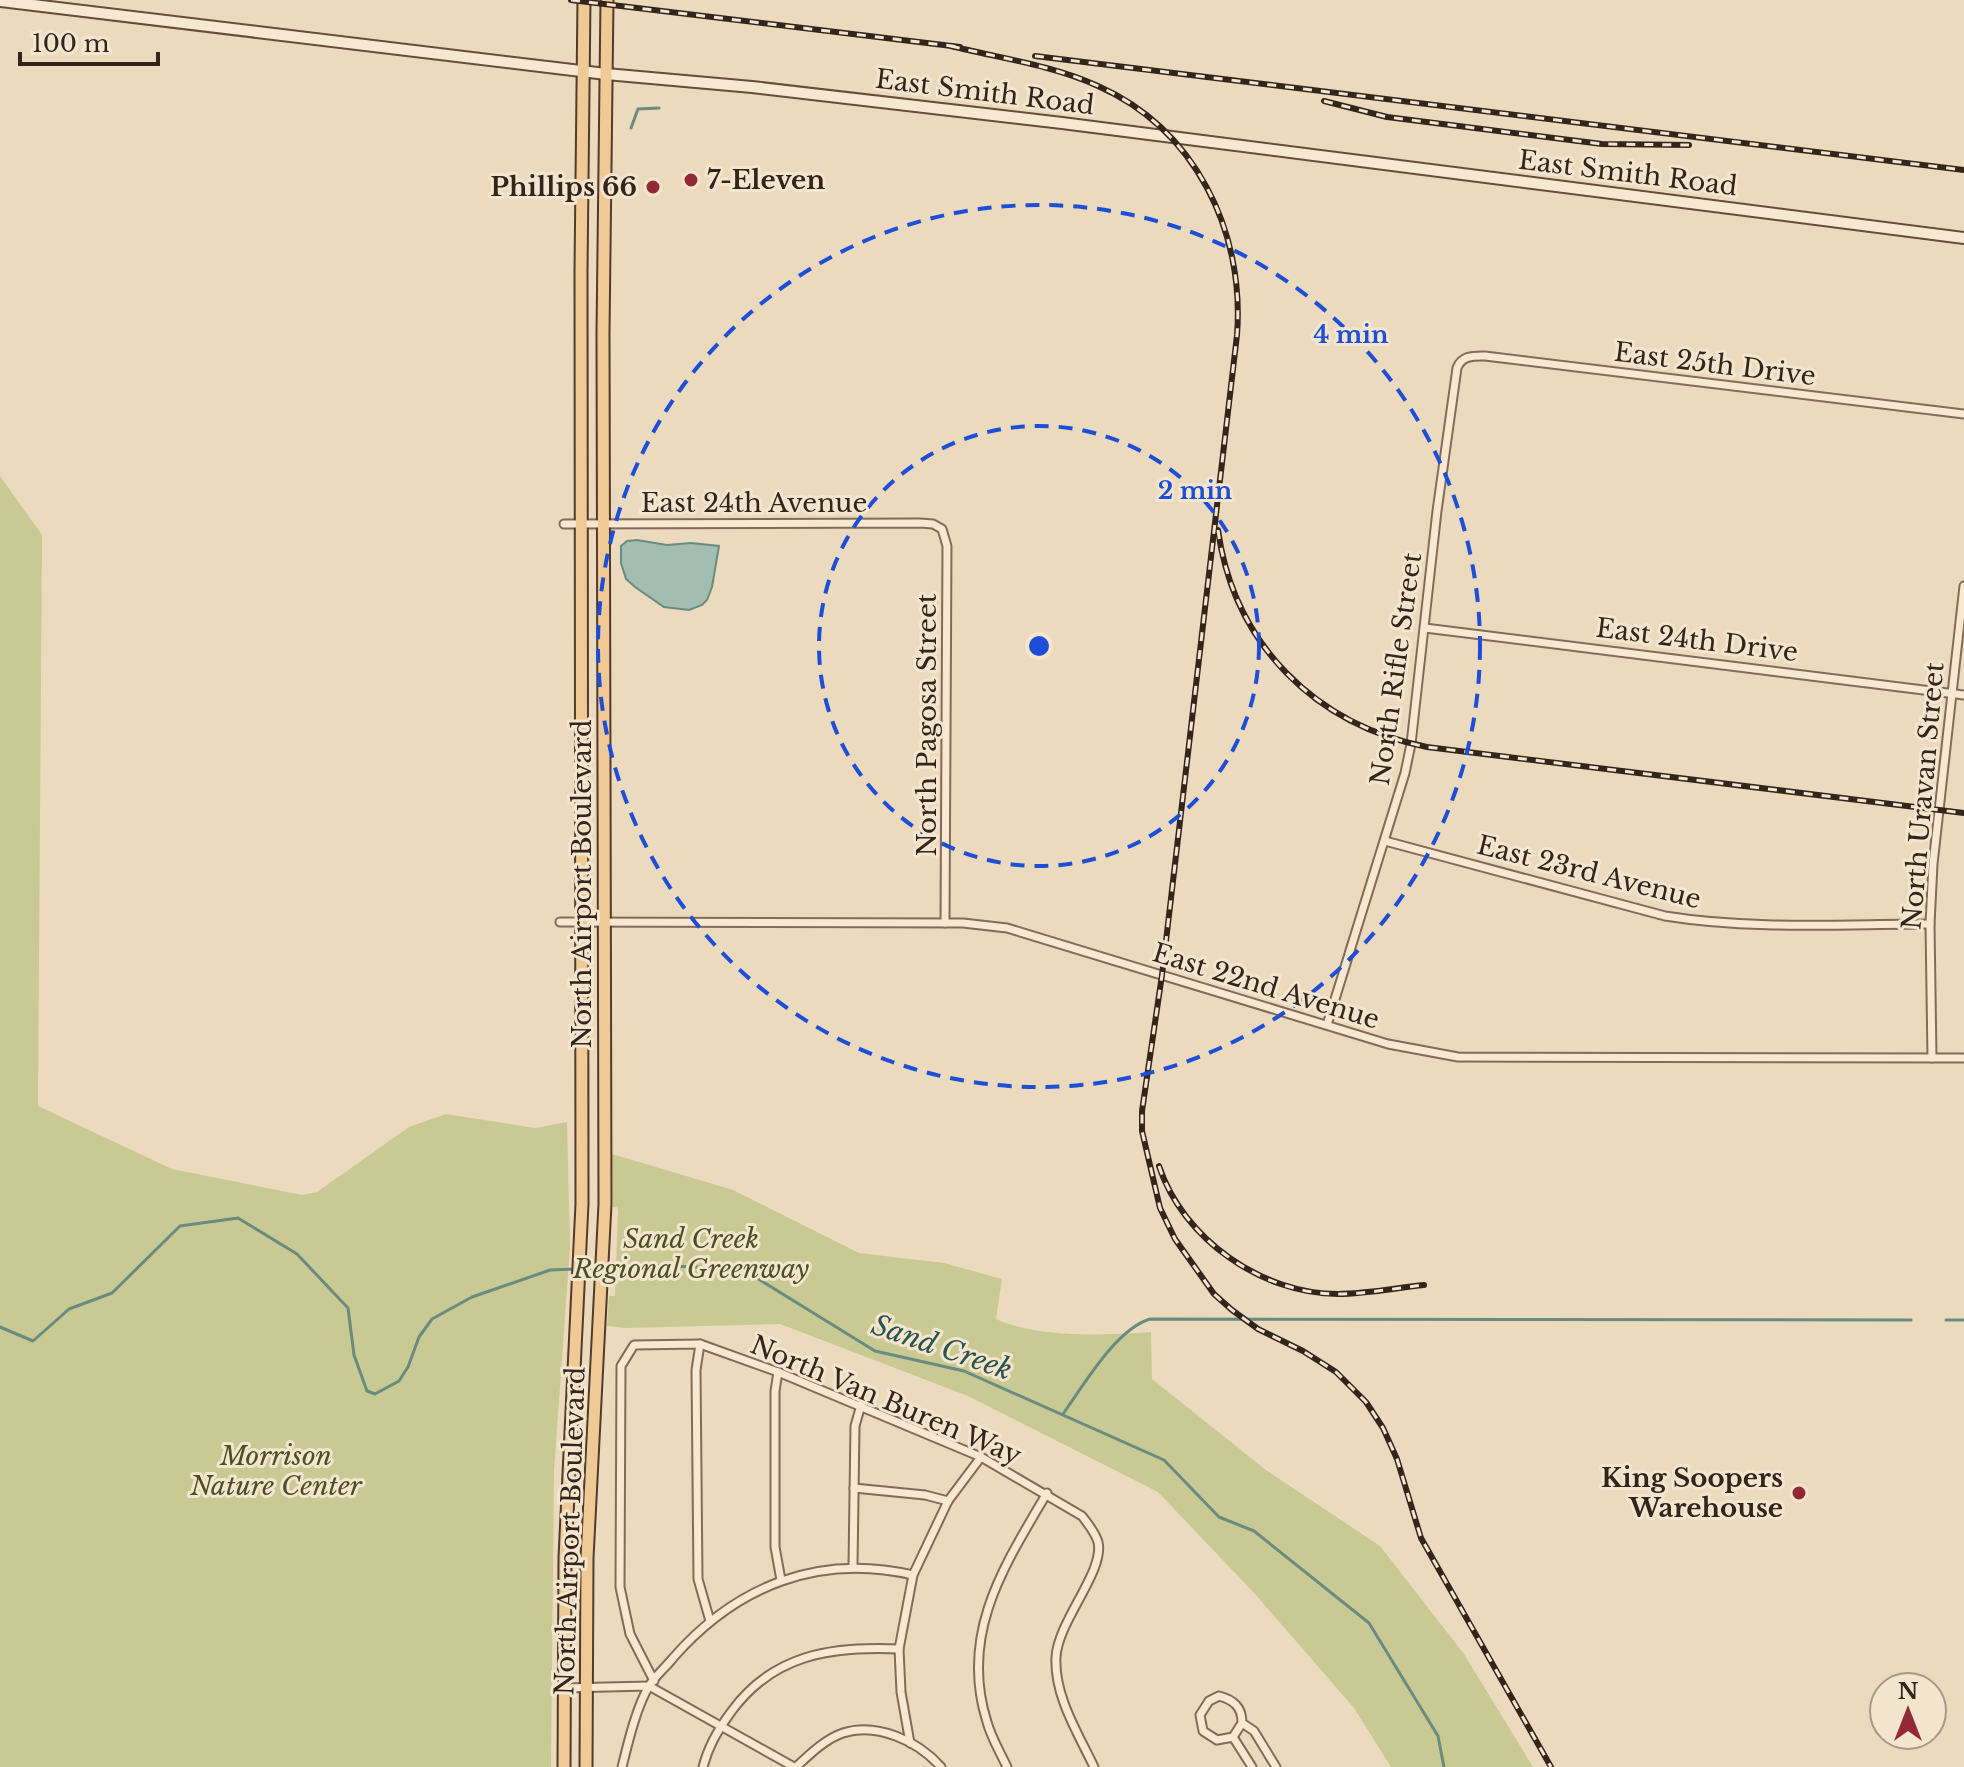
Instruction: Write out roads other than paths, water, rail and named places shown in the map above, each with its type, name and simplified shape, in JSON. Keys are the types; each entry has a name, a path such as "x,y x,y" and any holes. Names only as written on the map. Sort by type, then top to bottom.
{"main road":[{"name":"North Airport Boulevard","path":"564,1767 565,1557 582,1204 584,0"},
{"name":"North Airport Boulevard","path":"586,1767 587,1558 605,1204 603,524 607,0"}],"street":[{"name":"East Smith Road","path":"0,1 606,74 752,87 1062,123 1964,238"},
{"name":"East 25th Drive","path":"1463,360 1485,356 1964,414"},
{"name":"North Rifle Street","path":"1327,1025 1385,841 1411,744 1437,511 1457,368 1463,360"},
{"name":"East 24th Avenue","path":"564,524 920,523 933,524 942,529"},
{"name":"North Pagosa Street","path":"942,529 947,546 945,923"},
{"name":"North Uravan Street","path":"1932,1058 1930,924 1933,864 1964,586"},
{"name":"East 24th Drive","path":"1425,628 1964,695"},
{"name":"East 23rd Avenue","path":"1385,841 1665,916 1691,920 1930,924"},
{"name":"East 22nd Avenue","path":"560,922 990,925 1022,931 1410,1050 1458,1057 1964,1058"},
{"path":"700,1344 696,1370 698,1579 710,1621"},
{"name":"North Van Buren Way","path":"651,1684 630,1634 620,1587 621,1366 634,1345 700,1344 861,1405 981,1457 1082,1516 1093,1530 1099,1545 1097,1561 1059,1635 1056,1658 1064,1705 1094,1767"},
{"path":"778,1372 775,1391 775,1547 781,1580"},
{"path":"853,1566 855,1426 861,1405"},
{"path":"910,1743 901,1692 899,1649 913,1575 948,1501 981,1457"},
{"path":"854,1488 925,1495 948,1501"},
{"path":"1007,1767 987,1723 979,1688 978,1655 986,1609 1001,1571 1047,1493"},
{"path":"622,1767 628,1742 651,1684 710,1621 744,1597 781,1580 853,1566 913,1575"},
{"path":"703,1767 721,1726 746,1691 791,1662 819,1652 857,1647 899,1649"},
{"path":"565,1688 651,1684 795,1767 817,1748 842,1734 873,1729 910,1743 941,1767"},
{"path":"1219,1696 1233,1701 1242,1714 1242,1723 1233,1737 1217,1740 1203,1731 1200,1715 1203,1707 1219,1696"},
{"path":"1242,1723 1254,1731 1276,1767"},
{"path":"1233,1737 1252,1767"}],"waterway":[{"path":"631,128 638,109 659,108"},
{"name":"Sand Creek","path":"0,1327 33,1341 69,1309 112,1293 180,1226 238,1218 297,1254 348,1308 354,1355 367,1391 375,1394 399,1381 408,1367 419,1337 432,1319 472,1297 550,1270 576,1269"},
{"name":"Sand Creek","path":"607,1267 715,1268 752,1275 875,1351 964,1371 1164,1460 1219,1517 1254,1531 1369,1623 1438,1736 1444,1767"},
{"name":"Sand Creek","path":"583,1269 599,1268"},
{"path":"1063,1414 1113,1346 1137,1325 1150,1319 1911,1320"},
{"path":"1946,1320 1964,1320"}],"railway":[{"path":"571,0 960,47"},
{"path":"951,46 1062,73 1098,86 1132,105 1162,128 1187,156 1207,188 1222,222 1232,258 1237,296 1237,335 1142,1131 1160,1208 1175,1239 1214,1294 1258,1329 1303,1351 1336,1372 1366,1402 1383,1428 1397,1459 1421,1538 1551,1767"},
{"path":"1035,56 1964,170"},
{"path":"1324,101 1387,117 1602,144 1689,145"},
{"path":"1218,530 1227,571 1242,609 1262,643 1287,673 1316,699 1350,720 1387,736 1427,747 1964,813"},
{"path":"1159,1166 1170,1192 1186,1217 1206,1239 1254,1273 1281,1284 1338,1294 1424,1285"}],"place":[{"name":"7-Eleven","path":"691,180"},
{"name":"Phillips 66","path":"653,187"},
{"name":"King Soopers Warehouse","path":"1799,1493"}],"park label":[{"name":"Sand Creek Regional Greenway","path":"691,1254"},
{"name":"Morrison Nature Center","path":"276,1471"}]}
